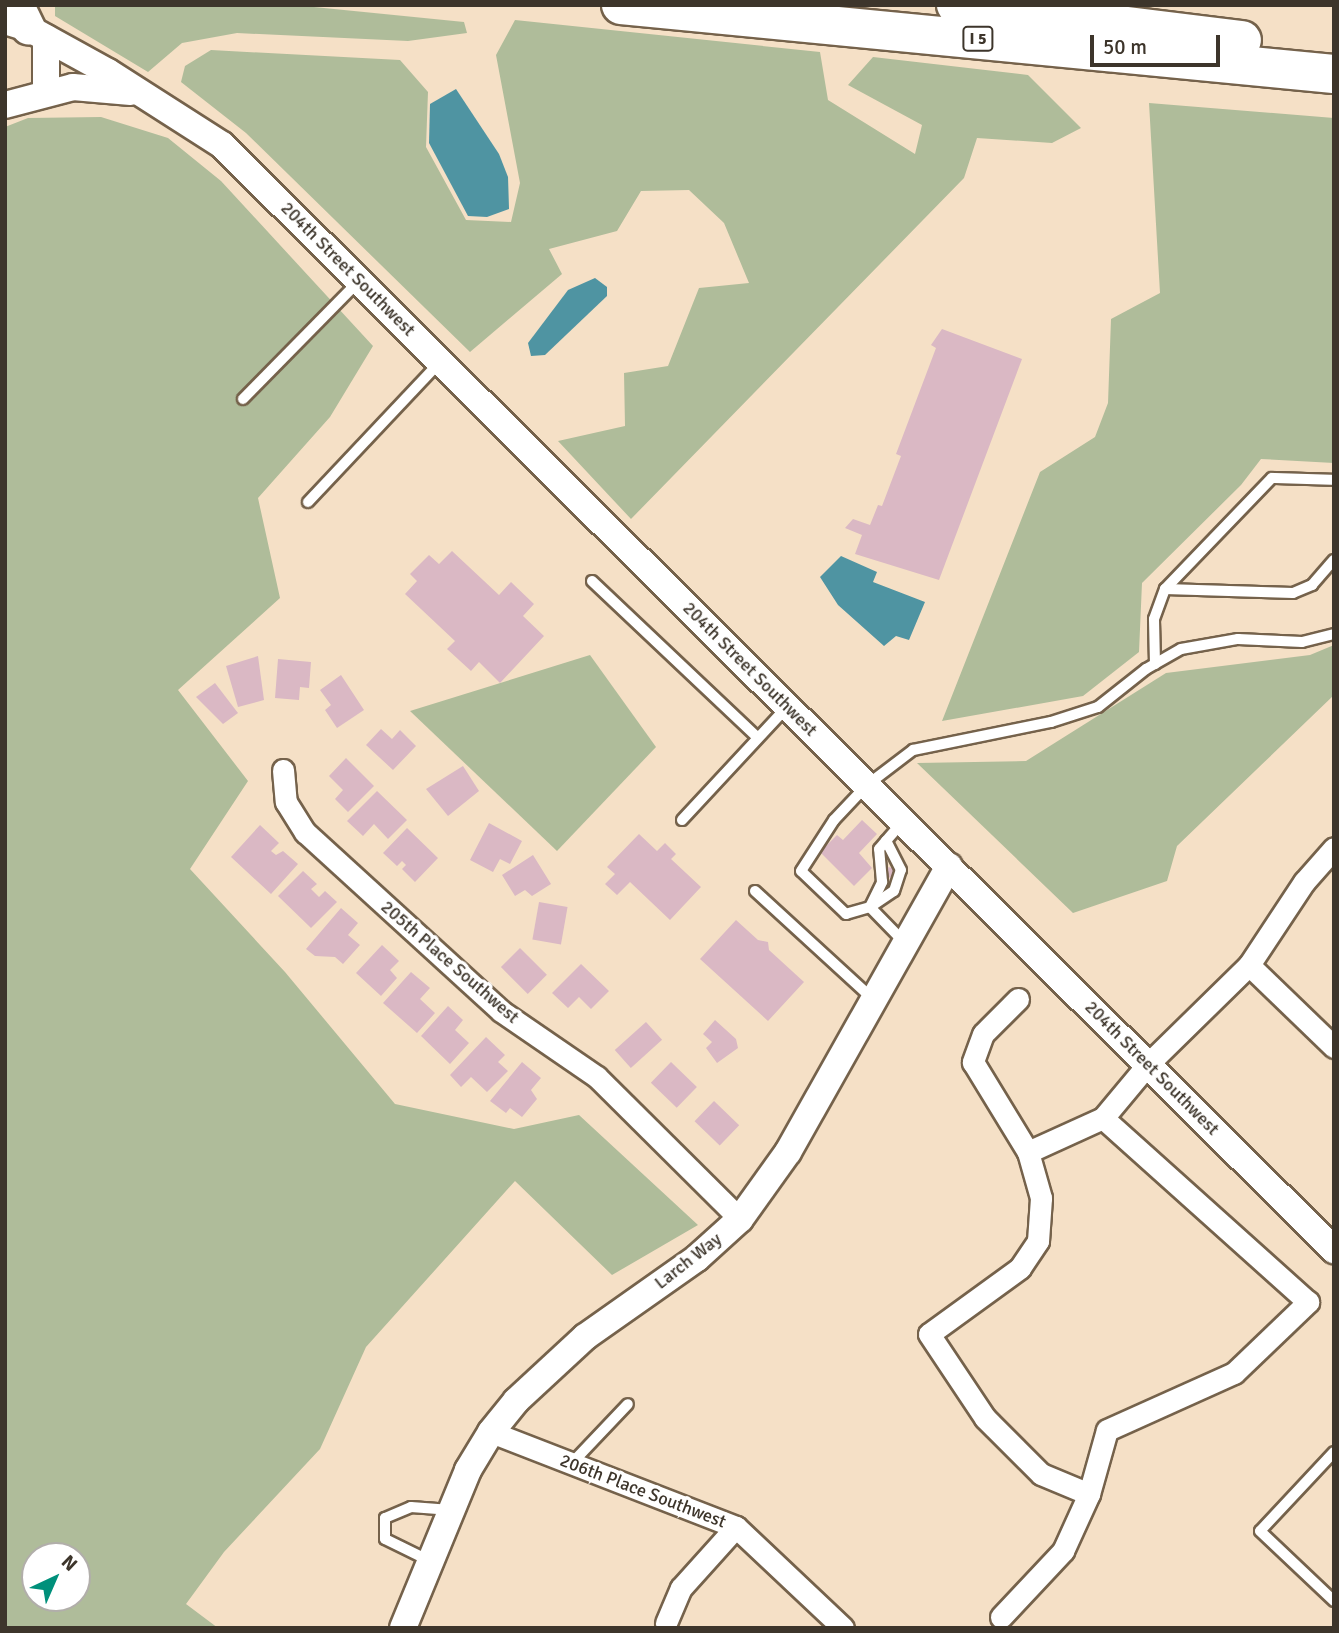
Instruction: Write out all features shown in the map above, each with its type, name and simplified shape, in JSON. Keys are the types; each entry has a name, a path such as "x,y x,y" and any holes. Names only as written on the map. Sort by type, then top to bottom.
{"highway":[{"name":"I 5","path":"621,5 1334,74"},
{"path":"956,5 1334,53"}],"street":[{"path":"24,23 46,91"},
{"name":"204th Street Southwest","path":"24,23 156,100 222,145 1334,1250"},
{"name":"204th Street Southwest","path":"5,105 46,91 101,87 156,100"},
{"name":"205th Place Southwest","path":"283,770 286,802 305,832 501,1011 597,1077 740,1219"},
{"path":"1028,1152 1103,1118 1148,1064 1249,965 1304,882 1334,848"},
{"name":"Larch Way","path":"411,1623 430,1561 451,1510 468,1470 491,1432 516,1401 585,1337 697,1258 740,1219 788,1152 949,866"},
{"path":"1249,965 1334,1047"},
{"path":"1018,999 984,1034 973,1062 1028,1152 1041,1198 1038,1241 1020,1268 929,1335 995,1427 1041,1474 1089,1494"},
{"path":"1001,1617 1063,1551 1089,1494 1107,1430 1234,1373 1308,1301 1103,1118"},
{"name":"206th Place Southwest","path":"491,1432 736,1527 843,1628"},
{"path":"666,1623 681,1588 736,1527"}],"lane":[{"path":"243,399 360,280"},
{"path":"308,502 440,361"},
{"path":"1155,664 1154,619 1165,589 1272,478 1334,480"},
{"path":"1165,589 1293,593 1312,585 1334,560"},
{"path":"592,581 758,738"},
{"path":"883,845 901,870 894,891 870,907 846,914 802,871 834,820 867,785 913,750 1051,722 1098,707 1155,664 1181,649 1238,639 1302,642 1334,634"},
{"path":"682,820 788,706"},
{"path":"870,907 882,882 883,845 904,821"},
{"path":"755,891 875,1001"},
{"path":"870,907 906,944"},
{"path":"572,1464 628,1404"},
{"path":"1334,1452 1260,1531 1334,1601"},
{"path":"430,1561 385,1539 385,1518 411,1507 451,1510"}],"green space":[{"path":"55,5 294,5 464,22 467,33 408,41 237,33 182,43 148,72 55,16"},
{"path":"515,20 820,52 828,100 915,154 922,125 848,85 873,57 1028,75 1081,128 1052,143 977,138 964,178 631,519 558,441 625,426 624,373 668,366 699,288 749,283 724,223 689,190 641,191 617,231 549,249 562,274 470,352 246,133 181,82 185,66 211,50 400,60 428,92 426,147 466,220 511,222 520,183 496,55"},
{"path":"1149,103 1334,118 1334,463 1261,459 1241,485 1142,583 1139,652 1083,696 942,721 1040,472 1095,437 1108,403 1111,319 1160,293"},
{"path":"101,117 168,138 221,181 373,346 330,417 258,498 280,598 178,690 248,781 190,869 285,972 395,1104 514,1129 579,1115 698,1225 612,1275 515,1181 366,1347 320,1449 224,1552 186,1604 218,1628 5,1628 5,127 28,118"},
{"path":"1334,645 1334,695 1177,846 1167,881 1073,913 917,763 1026,761 1166,673 1310,655"},
{"path":"590,655 656,747 557,851 410,711"}],"water":[{"path":"456,89 499,154 508,177 509,209 487,217 468,216 429,143 430,104"},
{"path":"595,278 607,287 607,296 545,355 531,356 528,343 568,290"},
{"path":"841,556 877,572 873,582 925,602 909,640 896,636 884,646 838,605 820,577"}],"building":[{"path":"942,329 1022,359 939,580 855,554 862,535 845,528 853,519 870,525 878,505 882,506 901,456 896,454 936,348 931,345"},
{"path":"452,551 499,595 511,582 534,604 523,616 544,636 500,683 479,662 471,671 447,649 455,641 405,594 417,581 410,574 429,555 439,564"},
{"path":"258,656 264,700 238,707 226,666"},
{"path":"278,659 311,662 309,688 300,687 299,700 275,698"},
{"path":"341,675 364,710 337,728 325,710 331,705 320,690"},
{"path":"215,683 238,713 223,724 196,697"},
{"path":"381,729 392,739 400,730 416,746 393,770 366,745"},
{"path":"346,758 374,786 348,812 335,799 343,790 329,776"},
{"path":"463,766 479,791 448,816 426,789"},
{"path":"377,791 407,820 388,839 374,824 363,836 347,821"},
{"path":"862,820 877,834 859,853 872,868 854,886 820,852 837,835 843,840"},
{"path":"489,823 522,841 510,864 500,859 493,872 470,860"},
{"path":"260,825 279,843 271,851 276,855 283,851 298,864 271,894 231,857"},
{"path":"407,828 438,858 415,882 402,869 406,865 402,861 397,866 383,853"},
{"path":"639,834 657,851 665,843 676,854 671,859 701,887 670,920 630,882 617,895 605,884 615,874 607,867"},
{"path":"533,855 551,884 532,896 525,890 515,896 502,875"},
{"path":"885,867 896,868 895,878 884,877"},
{"path":"303,871 317,884 311,889 319,897 325,891 337,902 311,928 278,896"},
{"path":"539,902 568,907 561,944 532,939"},
{"path":"341,908 358,923 348,935 360,945 343,964 335,957 315,956 306,949"},
{"path":"736,920 758,940 768,942 769,950 804,982 768,1021 700,959"},
{"path":"382,945 399,961 390,970 397,978 381,996 356,973"},
{"path":"520,948 547,975 528,994 501,967"},
{"path":"581,964 609,991 591,1009 579,997 568,1008 552,993"},
{"path":"411,972 430,988 420,999 435,1013 417,1033 383,1003"},
{"path":"448,1006 463,1020 455,1030 469,1043 450,1064 421,1036"},
{"path":"715,1020 736,1039 738,1048 717,1063 706,1048 712,1042 703,1034"},
{"path":"646,1022 662,1040 631,1068 615,1050"},
{"path":"486,1037 505,1055 498,1062 508,1071 487,1092 471,1077 461,1087 450,1075"},
{"path":"522,1062 541,1078 531,1090 537,1099 522,1117 510,1108 506,1113 490,1101"},
{"path":"671,1062 697,1087 677,1108 651,1083"},
{"path":"714,1101 739,1125 720,1145 695,1121"}]}
